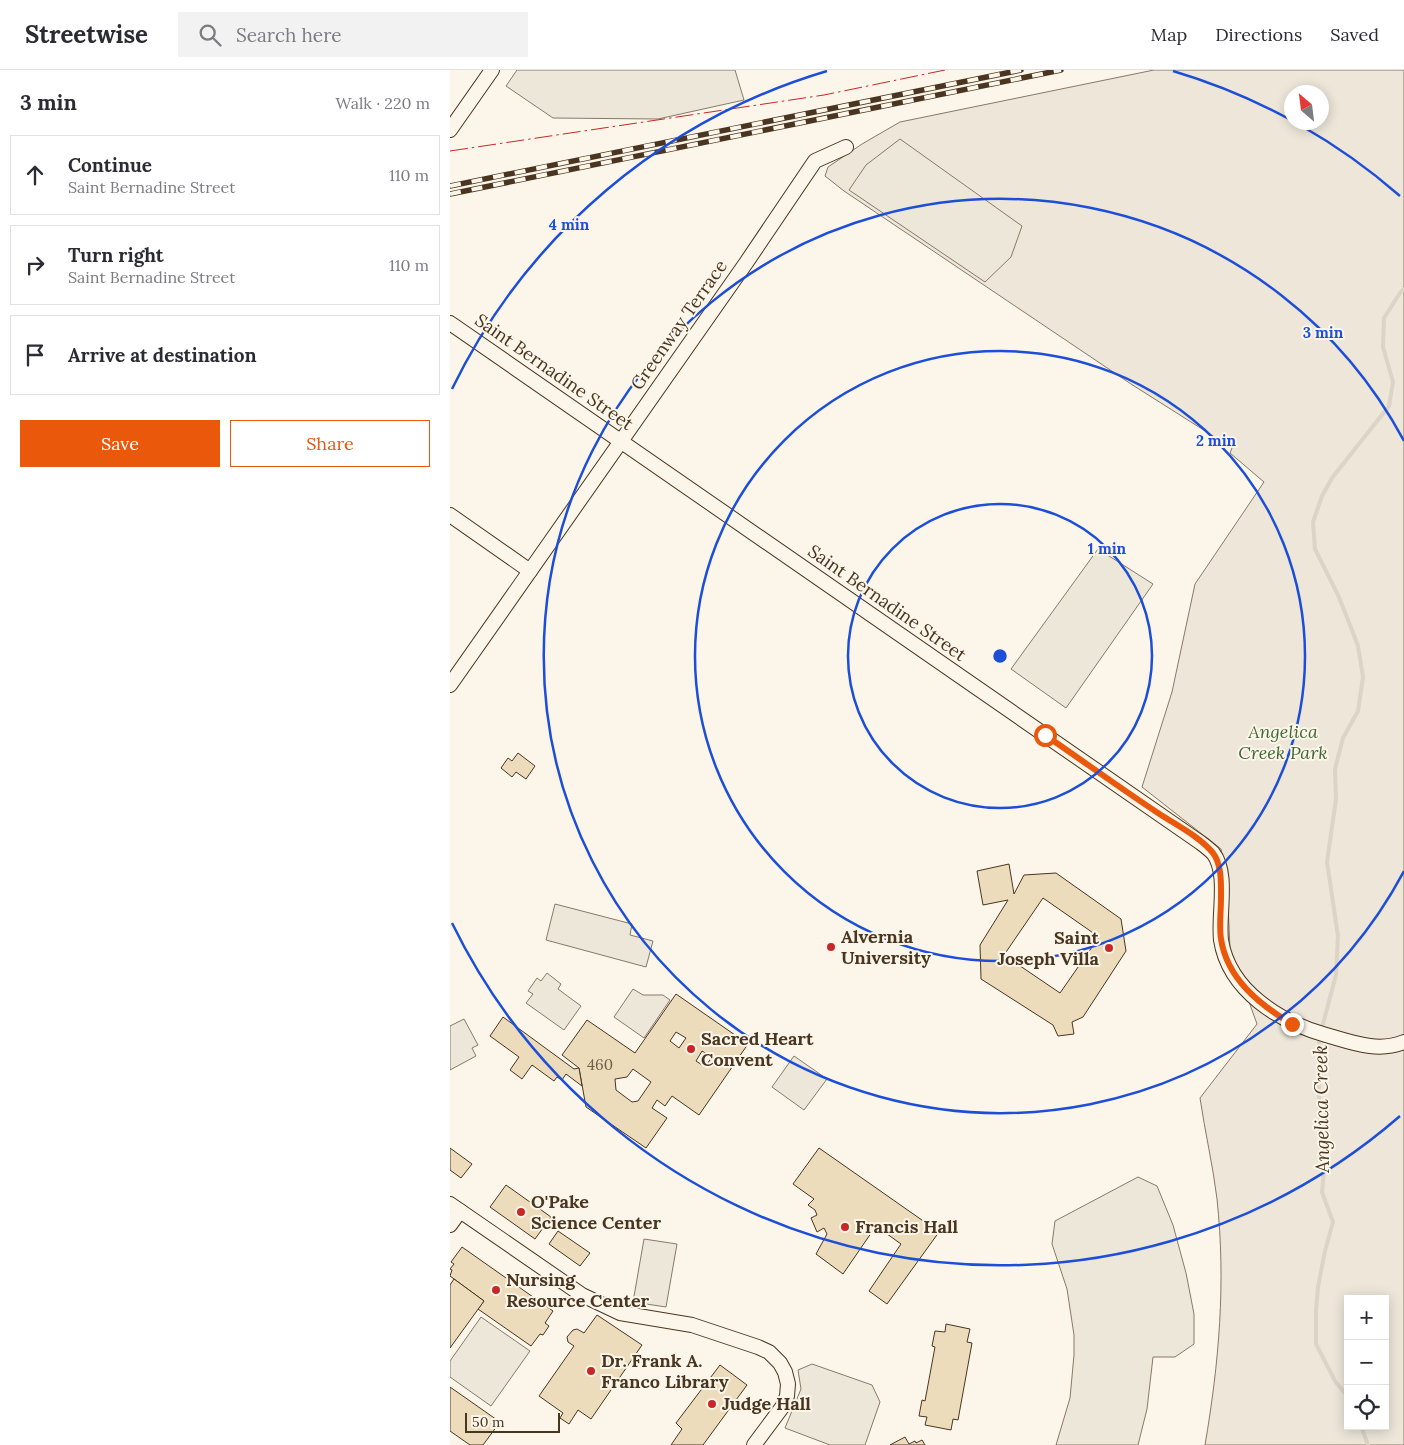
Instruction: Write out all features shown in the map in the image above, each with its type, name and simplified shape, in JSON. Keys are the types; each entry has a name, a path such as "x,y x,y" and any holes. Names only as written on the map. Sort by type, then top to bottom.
{"street":[{"path":"450,130 492,70"},
{"name":"Greenway Terrace","path":"450,685 815,161 846,146"},
{"name":"Saint Bernadine Street","path":"450,323 1201,843 1214,854 1219,868 1221,939 1230,968 1250,992 1268,1009 1292,1024 1344,1042 1378,1047 1404,1042"},
{"path":"450,515 530,571"},
{"path":"450,1225 455,1207 582,1295 620,1313 692,1325 769,1352 780,1363 788,1384 783,1406 754,1445"}],"green space":[{"name":"Angelica Creek Park","path":"1154,70 1404,70 1404,1445 1205,1445 1220,1323 1221,1261 1217,1199 1200,1098 1257,1024 1230,949 1227,881 1221,849 1142,787 1172,692 1195,584 1264,482 1230,453 1232,448 1131,384 844,191 825,176 828,167 900,122"}],"shaded area":[{"path":"517,70 735,70 744,100 658,119 553,118 506,86"},
{"path":"900,139 1022,226 1011,257 985,282 849,190 866,165"},
{"path":"1098,549 1153,584 1066,708 1011,669"},
{"path":"555,904 632,924 630,935 653,941 646,967 546,940"},
{"path":"547,973 561,984 558,989 581,1006 564,1030 526,1003 533,994 528,991 537,978 541,981"},
{"path":"633,989 643,995 663,995 670,1000 644,1038 614,1017"},
{"path":"464,1019 478,1045 472,1048 476,1056 450,1070 450,1026"},
{"path":"794,1056 827,1079 804,1110 772,1087"},
{"path":"1138,1177 1157,1186 1173,1225 1186,1273 1194,1314 1194,1344 1175,1357 1153,1357 1147,1409 1138,1445 1056,1445 1070,1398 1074,1335 1067,1289 1052,1244 1055,1221"},
{"path":"644,1239 677,1244 666,1307 633,1302"},
{"path":"481,1317 530,1351 491,1406 450,1377 450,1361"},
{"path":"812,1364 872,1385 880,1402 865,1445 830,1445 785,1428 801,1389 798,1370"}],"building":[{"path":"518,753 535,766 526,779 516,772 512,777 501,768 508,758 512,761"},
{"name":"Saint Joseph Villa","path":"1009,864 1014,894 1024,875 1056,873 1121,919 1126,951 1083,1017 1072,1022 1074,1034 1058,1036 1053,1025 981,979 980,945 1008,900 983,905 977,871","holes":["1043,898 1099,937 1060,993 1004,955"]},
{"path":"676,994 748,1044 699,1115 672,1096 665,1106 657,1100 652,1108 667,1118 646,1148 586,1107 579,1068 562,1055 587,1020 635,1053","holes":["676,1032 686,1038 679,1048 670,1041","702,1051 712,1057 705,1067 696,1061","633,1069 651,1082 638,1101 632,1102 616,1090 615,1079 627,1077"]},
{"path":"503,1017 574,1069 579,1068 582,1086 566,1074 562,1080 557,1077 554,1081 532,1065 522,1079 510,1070 519,1057 490,1036"},
{"path":"450,1148 472,1164 461,1178 450,1170"},
{"name":"Francis Hall","path":"819,1148 939,1232 887,1304 869,1291 901,1244 876,1226 843,1274 816,1254 827,1234 824,1228 817,1232 811,1218 817,1215 815,1210 808,1205 814,1199 793,1184"},
{"name":"O'Pake Science Center","path":"506,1185 551,1217 535,1239 490,1207"},
{"path":"558,1231 590,1253 580,1266 549,1244"},
{"name":"Nursing Resource Center","path":"462,1247 553,1311 545,1323 549,1326 543,1335 540,1334 531,1346 478,1309 484,1301 450,1276 452,1270 450,1269 454,1264 451,1262"},
{"path":"454,1279 484,1301 450,1348 450,1285"},
{"name":"Dr. Frank A. Franco Library","path":"597,1315 642,1345 591,1419 578,1410 569,1424 560,1418 563,1413 539,1396 574,1346 568,1342 567,1337 573,1330 577,1329 584,1333"},
{"path":"946,1324 970,1329 967,1342 972,1343 958,1420 953,1419 951,1430 925,1425 927,1417 919,1416 922,1400 925,1401 935,1347 932,1346 935,1331 945,1332"},
{"name":"Judge Hall","path":"720,1365 747,1385 703,1445 671,1445 682,1429 676,1423"},
{"path":"450,1387 500,1422 483,1445 470,1445 450,1431"},
{"path":"905,1437 909,1444 922,1440 925,1445 890,1445"}],"waterway":[{"name":"Angelica Creek","path":"1344,1392 1335,1381 1316,1344 1318,1287 1333,1222 1322,1192 1324,1170 1319,1099 1319,1039 1336,975 1338,936 1327,862 1336,799 1335,769 1343,738 1358,711 1363,677 1358,646 1338,595 1315,549 1313,522 1322,496 1332,478 1389,406 1393,382 1383,347 1384,318 1404,289"},
{"name":"Angelica Creek","path":"1362,1430 1368,1445"}],"railway":[{"path":"450,186 1021,70"},
{"path":"450,194 1061,70"}],"power":[{"path":"450,151 824,95 945,70"}],"place":[{"name":"Alvernia University","path":"831,947"},
{"name":"Saint Joseph Villa","path":"1109,948"},
{"name":"Sacred Heart Convent","path":"691,1049"},
{"name":"O'Pake Science Center","path":"521,1212"},
{"name":"Francis Hall","path":"845,1227"},
{"name":"Nursing Resource Center","path":"496,1290"},
{"name":"Dr. Frank A. Franco Library","path":"591,1371"},
{"name":"Judge Hall","path":"712,1404"}],"route":[{"path":"1045,735 1174,822 1214,854 1219,868 1221,890 1221,939 1230,968 1263,1005 1292,1024"}]}
